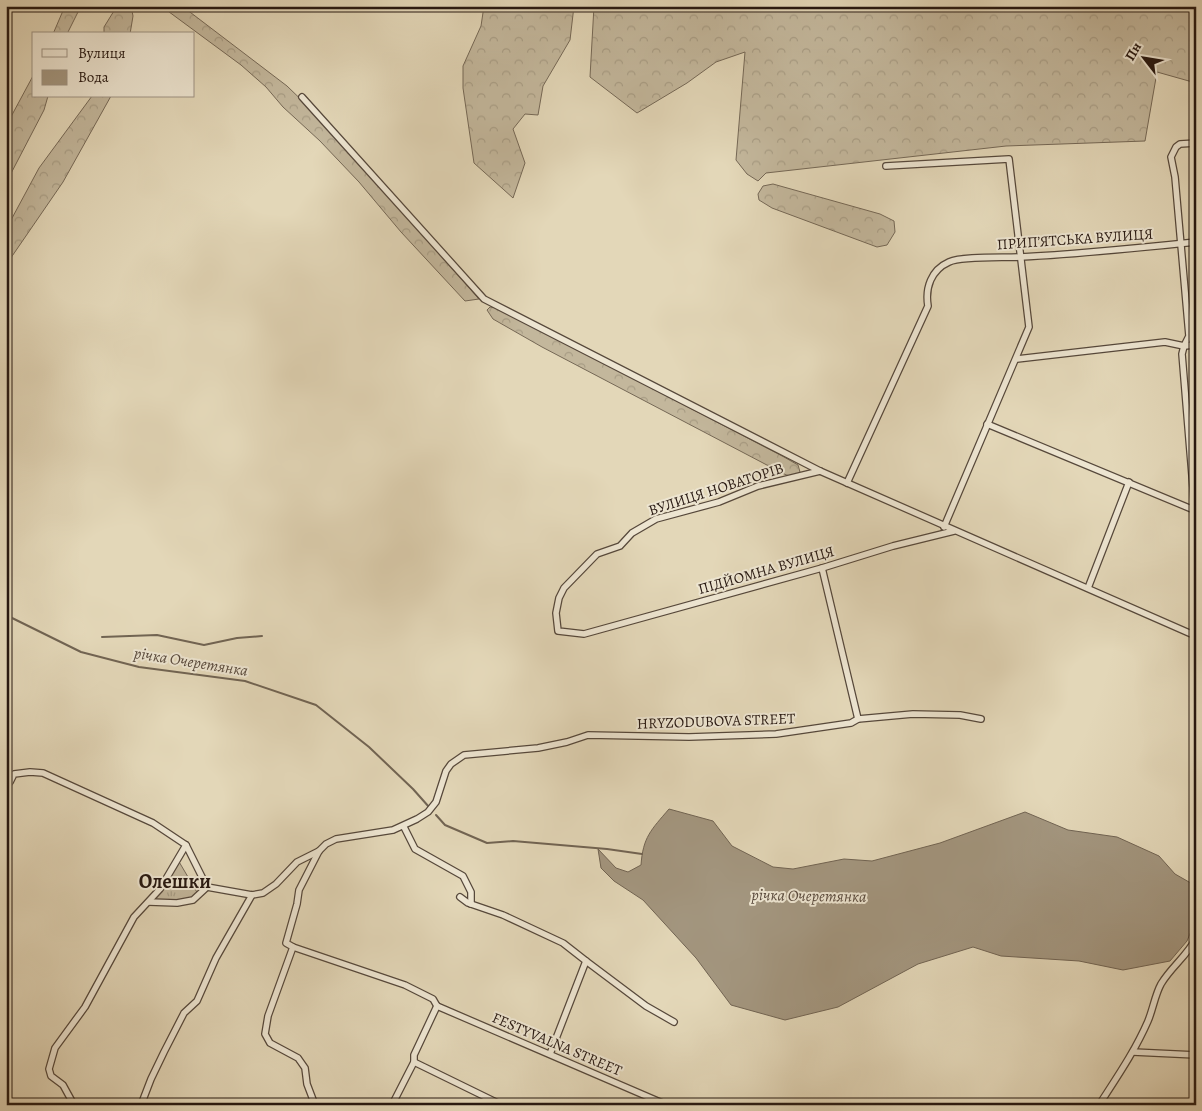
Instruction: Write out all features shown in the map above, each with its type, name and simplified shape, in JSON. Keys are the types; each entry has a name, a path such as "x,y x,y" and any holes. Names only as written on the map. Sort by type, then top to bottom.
{"street":[{"path":"302,97 484,299 820,471 1196,636"},
{"path":"1196,143 1180,144 1176,147 1172,157 1189,336 1182,354 1194,510 1196,601"},
{"path":"886,166 1009,159 1029,327 944,527"},
{"name":"ПРИП’ЯТСЬКА ВУЛИЦЯ","path":"848,483 928,306 926,296 930,280 936,270 948,262 957,259 1020,257 1196,242"},
{"path":"1016,359 1165,342 1184,346 1196,345"},
{"path":"987,424 1194,510"},
{"name":"ВУЛИЦЯ НОВАТОРІВ","path":"584,634 558,630 556,613 559,598 564,588 597,554 620,546 632,533 656,519 719,502 758,486 820,471"},
{"path":"1088,588 1129,482"},
{"name":"ПІДЙОМНА ВУЛИЦЯ","path":"584,634 822,568 893,546 954,531"},
{"path":"822,568 858,719"},
{"name":"HRYZODUBOVA STREET","path":"252,895 263,893 276,884 297,862 319,851 326,844 336,839 393,830 428,812 436,802 446,771 451,764 464,754 538,748 588,735 689,737 776,734 851,723 858,719 913,714 960,715 982,720"},
{"path":"10,782 14,774 43,773 153,823 186,845 207,887"},
{"path":"404,826 415,849 463,876 471,892 471,904"},
{"path":"74,1105 64,1085 51,1076 49,1070 55,1048 85,1007 134,917 160,889 186,845"},
{"path":"315,1105 307,1084 305,1068 298,1058 270,1043 265,1034 268,1016 293,947 286,943 299,890 319,851"},
{"path":"141,1105 151,1079 184,1013 198,1002 216,958 252,895 207,887"},
{"path":"149,902 178,903 193,900 207,887"},
{"path":"460,897 471,904 502,915 563,943 646,1006 674,1022"},
{"path":"1100,1105 1133,1052 1148,1019 1158,989 1168,972 1196,938"},
{"name":"FESTYVALNA STREET","path":"293,947 405,985 433,999 437,1006 667,1105"},
{"path":"550,1054 586,961"},
{"path":"392,1105 414,1062 414,1054 437,1006"},
{"path":"1133,1052 1196,1055"},
{"path":"414,1062 502,1105"}],"green space":[{"path":"65,6 81,6 68,32 54,32"},
{"path":"117,6 131,6 133,16 130,32 104,32 104,27"},
{"path":"161,6 182,6 287,86 315,113 479,299 465,301 401,232 359,182 320,141 283,107 266,87 241,65"},
{"path":"484,6 574,6 570,40 543,86 538,115 525,114 513,129 525,163 513,198 474,163 463,88 463,66 481,26"},
{"path":"594,6 1196,6 1196,83 1157,72 1145,141 1006,146 766,173 758,181 747,174 736,160 745,52 716,62 687,83 637,113 590,77"},
{"path":"32,78 32,98 47,98 44,110 6,183 6,126"},
{"path":"91,98 110,98 63,182 6,265 6,225 11,220 39,168"},
{"path":"773,184 880,214 894,221 895,232 887,245 877,247 772,208 759,200 758,194 763,186"},
{"path":"490,307 498,308 784,457 798,465 800,472 792,477 784,474 542,347 493,319 487,310"},
{"path":"178,860 198,894 193,900 149,902"}],"water":[{"path":"669,809 713,821 732,846 773,867 793,869 844,859 872,861 940,843 1025,812 1068,830 1117,837 1159,856 1175,874 1196,886 1196,919 1187,941 1170,961 1123,970 1079,961 1001,956 973,947 918,964 838,1007 785,1020 731,1005 696,958 643,900 614,881 601,868 598,849 616,868 628,872 641,865 644,847 649,834"}],"waterway":[{"name":"річка Очеретянка","path":"6,615 81,652 139,667 245,681 316,705 369,747 429,807"},
{"path":"102,637 157,635 204,645 237,638 262,636"},
{"name":"річка Очеретянка","path":"436,815 445,825 487,843 513,841 642,854"}],"district":[{"name":"Олешки","path":"175,881"}]}
